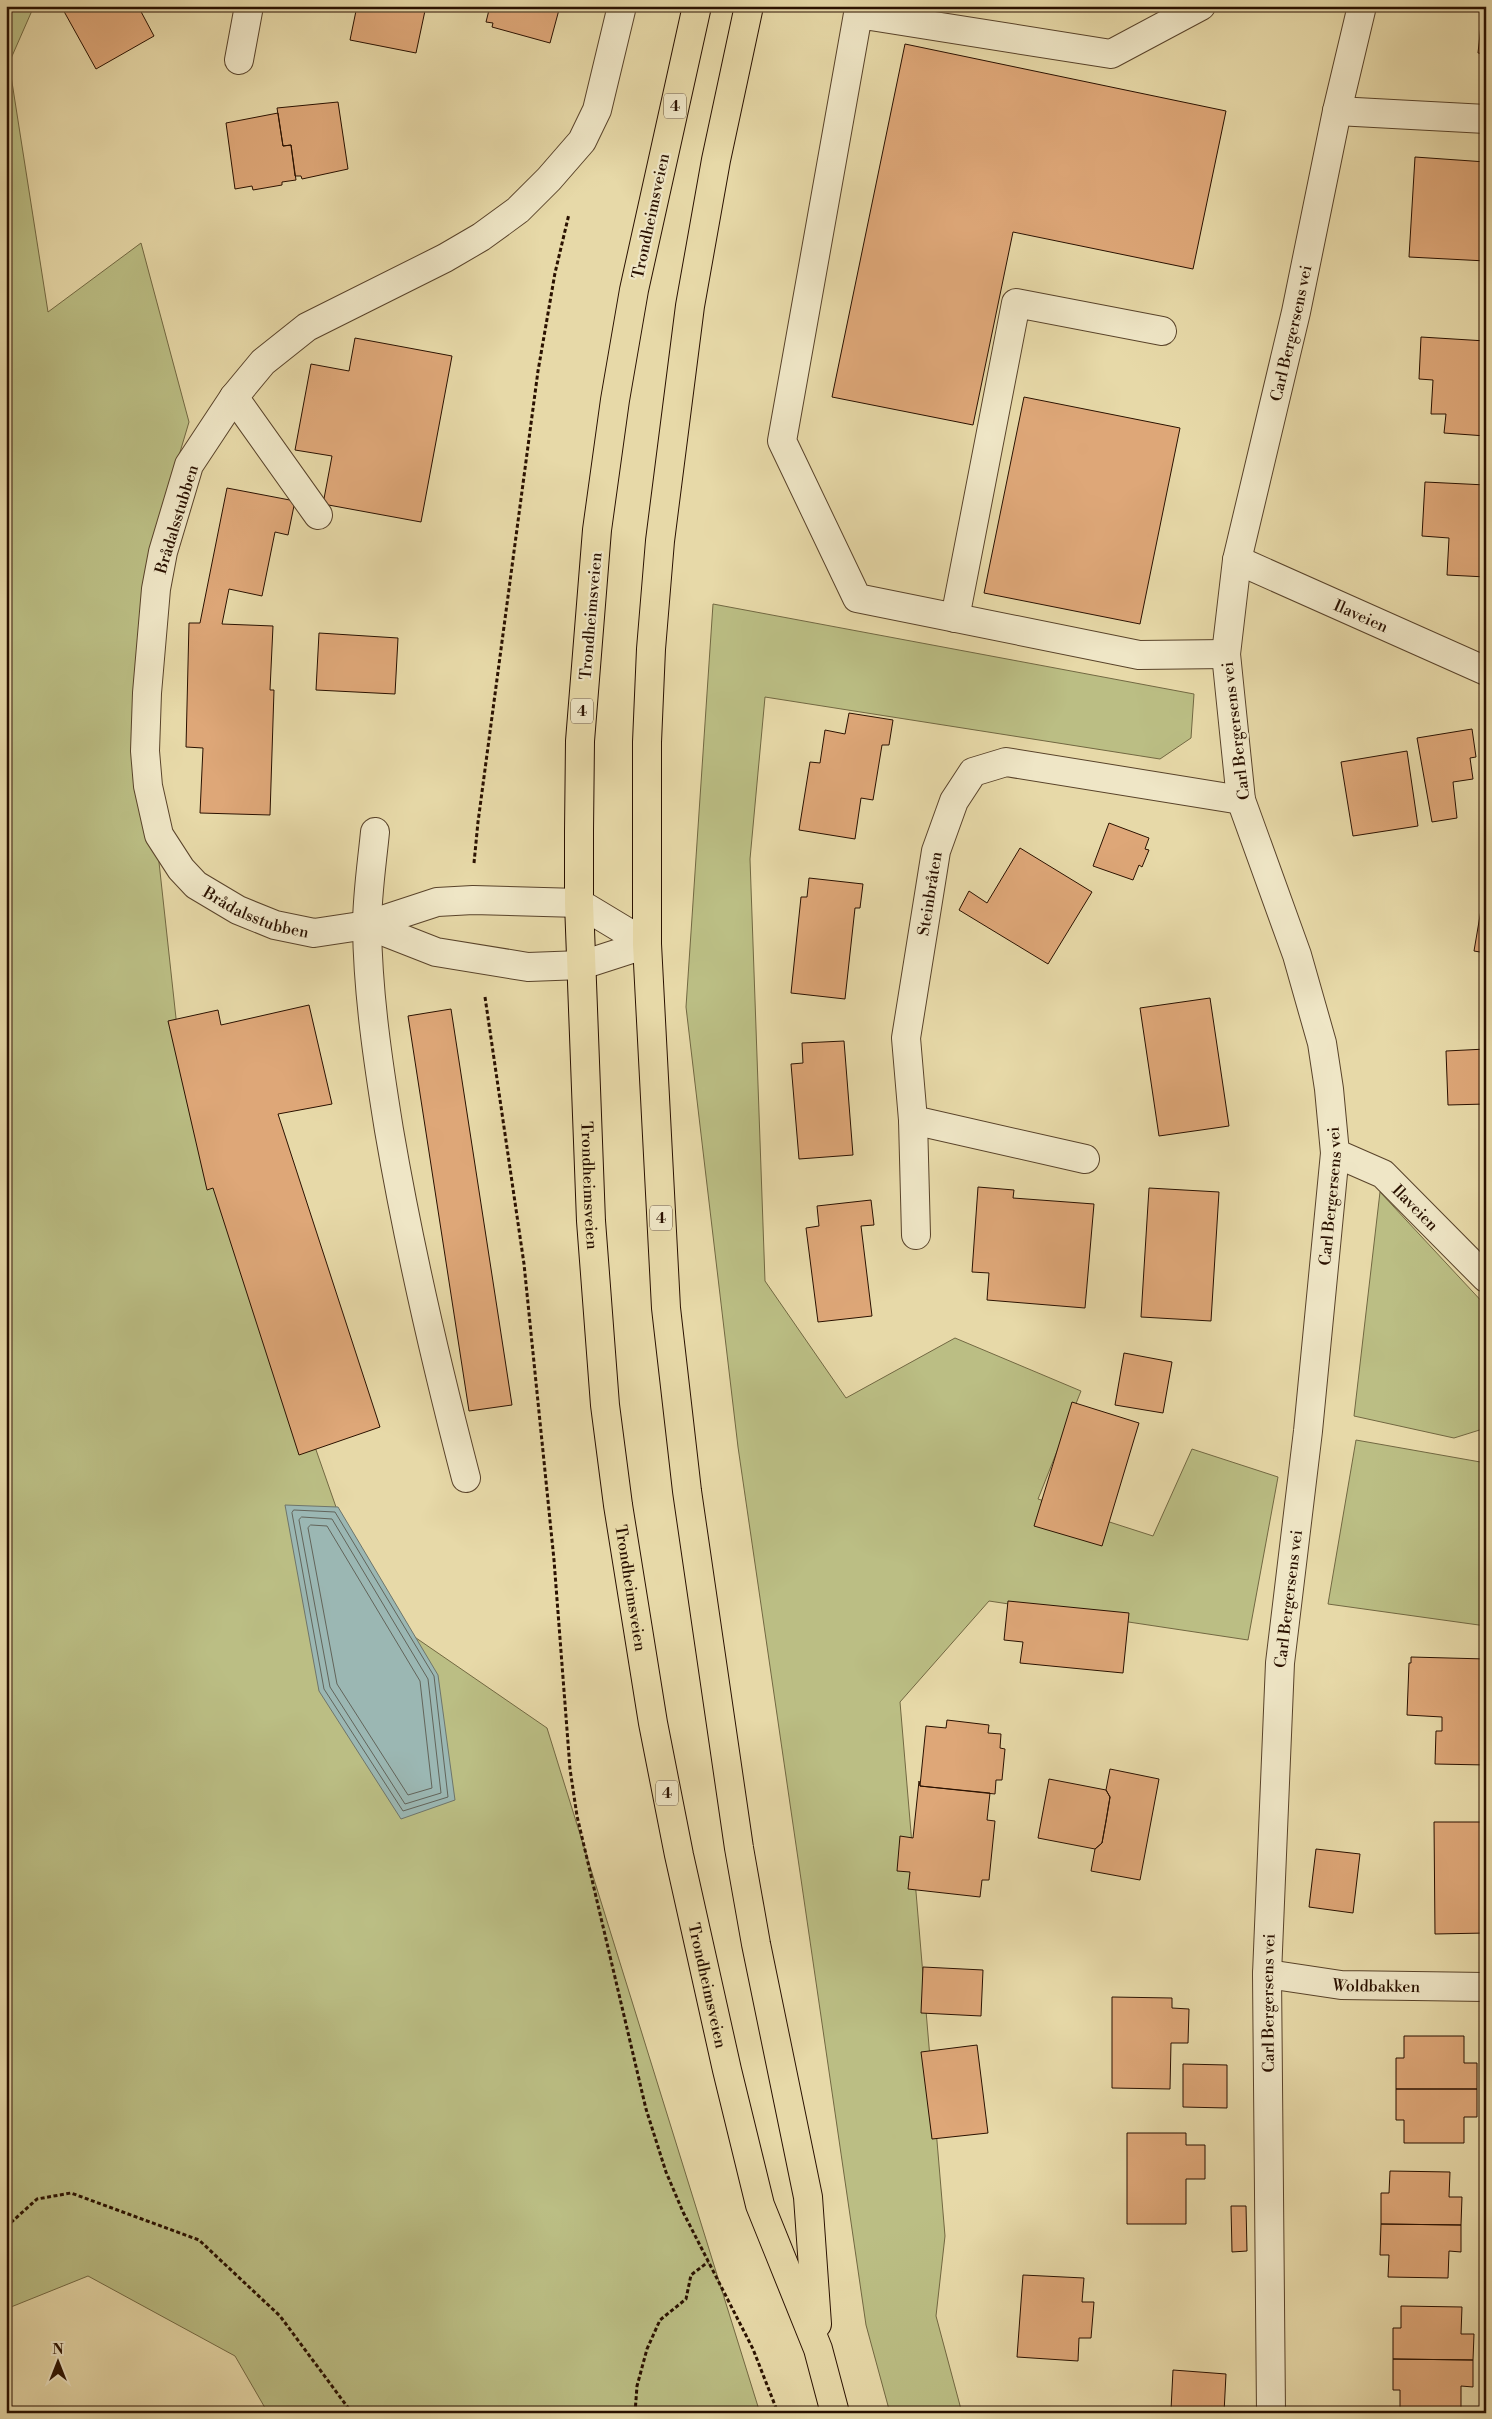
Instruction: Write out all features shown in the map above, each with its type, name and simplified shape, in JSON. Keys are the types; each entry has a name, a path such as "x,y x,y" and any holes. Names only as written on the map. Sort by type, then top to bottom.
{"highway":[{"name":"Trondheimsveien","path":"697,6 634,290 615,400 597,530 580,741 579,902 591,1221 605,1405 618,1505 653,1723 702,1962 760,2205 818,2349 835,2413"},
{"name":"Trondheimsveien","path":"749,6 716,160 690,306 660,541 651,648 647,742 647,944 666,1308 687,1491 718,1714 741,1858 808,2197 818,2349"}],"street":[{"path":"239,60 249,6"},
{"name":"Brådalsstubben","path":"579,902 473,900 437,902 367,925 314,933 275,924 238,910 196,885 181,869 159,835 148,786 145,751 155,598 162,552 189,465 234,398 263,362 307,327 445,258 481,237 518,210 543,186 582,141 597,110 622,6"},
{"path":"1201,6 1111,54 858,14 782,441 857,598 1139,655 1226,654"},
{"name":"Carl Bergersens vei","path":"1271,2413 1267,1974 1280,1663 1308,1431 1334,1153 1329,1089 1322,1043 1297,955 1241,800 1226,654 1237,560 1296,312 1337,111 1362,6"},
{"path":"1337,111 1486,119"},
{"path":"955,618 1016,304 1162,331"},
{"path":"234,398 318,515"},
{"name":"Ilaveien","path":"1237,560 1486,671"},
{"name":"Steinbråten","path":"916,1235 913,1120 906,1038 936,851 954,801 973,772 1006,762 1241,800"},
{"path":"375,832 367,925 371,1004 399,1189 432,1342 466,1478"},
{"path":"579,902 647,944"},
{"name":"Brådalsstubben","path":"367,925 436,952 528,967 582,965 647,944"},
{"path":"913,1120 1085,1159"},
{"name":"Ilaveien","path":"1334,1153 1383,1174 1486,1278"},
{"name":"Woldbakken","path":"1267,1974 1341,1984 1486,1986"}],"path":[{"path":"474,864 538,371 555,273 569,211"},
{"path":"484,991 524,1264 554,1560 570,1769 577,1816 646,2109 666,2172 708,2262 752,2349 778,2413"},
{"path":"6,2227 37,2199 71,2193 199,2240 280,2316 352,2413"},
{"path":"635,2413 637,2386 647,2349 660,2320 686,2299 692,2274 708,2262"}],"green space":[{"path":"6,6 34,6 9,63 48,312 141,243 189,422 169,489 152,798 181,1064 371,1607 547,1728 760,2413 268,2413 235,2356 88,2276 6,2309"},
{"path":"713,604 1194,694 1191,738 1160,759 765,697 750,859 765,1281 846,1398 955,1338 1081,1391 1038,1499 1153,1536 1192,1449 1278,1477 1248,1640 989,1601 900,1702 945,2236 936,2316 962,2413 890,2413 866,2325 738,1447 686,1007"},
{"path":"1380,1192 1486,1306 1486,1428 1454,1438 1354,1416"},
{"path":"1356,1440 1486,1463 1486,1626 1328,1604"}],"water":[{"path":"285,1505 338,1507 438,1675 455,1800 401,1819 319,1691"}],"building":[{"path":"61,6 138,6 154,36 96,69"},
{"path":"357,6 426,6 416,53 350,40"},
{"path":"490,6 560,6 550,43 492,27 493,23 486,22"},
{"path":"1483,6 1486,6 1486,54 1478,53"},
{"path":"905,44 1226,111 1193,269 1013,232 973,425 832,397"},
{"path":"338,102 348,169 302,179 301,176 295,176 291,145 283,146 277,108"},
{"path":"278,113 283,146 291,145 296,180 282,182 282,185 253,190 252,186 235,189 226,123"},
{"path":"1415,157 1486,162 1486,261 1409,257"},
{"path":"1421,337 1486,341 1486,436 1444,433 1446,414 1431,414 1433,380 1419,379"},
{"path":"355,338 452,356 421,522 323,504 332,456 295,450 311,364 349,371"},
{"path":"1024,397 1180,428 1140,624 984,593"},
{"path":"1425,482 1486,485 1486,577 1447,575 1449,538 1422,536"},
{"path":"227,488 295,501 288,535 275,532 262,596 229,589 222,624 273,626 270,690 274,690 270,815 200,813 203,748 186,747 189,623 200,623"},
{"path":"319,633 398,638 395,694 316,690"},
{"path":"849,713 893,720 889,745 882,745 873,800 861,798 855,839 799,830 810,762 820,763 825,730 845,734"},
{"path":"1472,729 1476,757 1470,758 1473,779 1453,782 1457,818 1432,822 1417,738"},
{"path":"1407,751 1418,826 1353,836 1341,762"},
{"path":"1109,823 1149,838 1145,849 1149,850 1142,867 1139,865 1133,880 1093,866"},
{"path":"1020,848 1092,892 1048,964 959,910 969,891 987,903"},
{"path":"809,878 863,884 860,908 855,908 845,999 791,993 801,897 807,897"},
{"path":"1484,892 1486,892 1486,953 1474,951"},
{"path":"1210,998 1229,1126 1159,1136 1140,1008"},
{"path":"309,1005 332,1104 278,1114 380,1427 299,1455 213,1188 207,1190 168,1021 218,1010 221,1025"},
{"path":"451,1009 512,1405 469,1411 408,1016"},
{"path":"844,1041 853,1155 799,1159 791,1064 803,1063 802,1043"},
{"path":"1486,1049 1486,1104 1448,1105 1446,1051"},
{"path":"978,1187 1014,1190 1013,1198 1094,1204 1085,1308 987,1300 989,1273 972,1272"},
{"path":"1149,1188 1219,1192 1211,1321 1141,1317"},
{"path":"871,1200 874,1225 861,1226 872,1316 818,1322 806,1228 819,1226 817,1206"},
{"path":"1124,1353 1172,1362 1163,1413 1115,1405"},
{"path":"1072,1402 1139,1423 1102,1546 1034,1526"},
{"path":"1008,1601 1129,1613 1123,1673 1020,1663 1023,1642 1004,1640"},
{"path":"1411,1657 1486,1659 1486,1765 1435,1764 1436,1731 1442,1731 1442,1717 1407,1715 1409,1663 1411,1663"},
{"path":"947,1720 989,1725 988,1733 1001,1734 1000,1748 1005,1749 1002,1780 996,1780 995,1794 920,1786 926,1726 946,1728"},
{"path":"1110,1769 1159,1779 1140,1880 1091,1871 1095,1849 1102,1843 1110,1797 1106,1790"},
{"path":"1049,1779 1106,1790 1110,1797 1102,1843 1095,1849 1038,1838"},
{"path":"919,1781 920,1786 990,1793 987,1820 995,1821 989,1880 982,1880 980,1897 908,1889 910,1872 897,1871 900,1836 913,1838"},
{"path":"1434,1822 1486,1822 1486,1933 1435,1934"},
{"path":"1316,1849 1360,1854 1353,1913 1309,1907"},
{"path":"923,1967 983,1970 981,2016 921,2013"},
{"path":"1112,1997 1172,1998 1172,2008 1189,2009 1188,2043 1171,2043 1170,2089 1112,2088"},
{"path":"1404,2036 1464,2036 1464,2063 1477,2063 1477,2089 1396,2089 1396,2058 1404,2058"},
{"path":"977,2045 988,2133 932,2139 921,2052"},
{"path":"1183,2064 1227,2065 1227,2108 1183,2107"},
{"path":"1396,2089 1477,2089 1477,2117 1464,2117 1464,2143 1404,2143 1404,2120 1396,2120"},
{"path":"1127,2133 1186,2133 1186,2145 1205,2145 1205,2179 1186,2179 1186,2224 1127,2224"},
{"path":"1390,2171 1450,2172 1449,2197 1462,2197 1461,2225 1381,2224 1381,2193 1389,2193"},
{"path":"1231,2206 1246,2206 1247,2251 1232,2252"},
{"path":"1381,2224 1461,2225 1461,2252 1449,2251 1448,2278 1388,2277 1389,2255 1380,2255"},
{"path":"1023,2275 1084,2278 1082,2302 1094,2302 1091,2338 1079,2338 1078,2361 1017,2357"},
{"path":"1401,2306 1462,2307 1461,2334 1474,2334 1473,2360 1393,2359 1393,2328 1401,2328"},
{"path":"1393,2359 1473,2360 1473,2387 1461,2386 1461,2413 1400,2412 1400,2390 1393,2390"},
{"path":"1173,2370 1226,2374 1224,2413 1171,2410"},
{"path":"1483,2394 1486,2394 1486,2413 1483,2413"}]}
